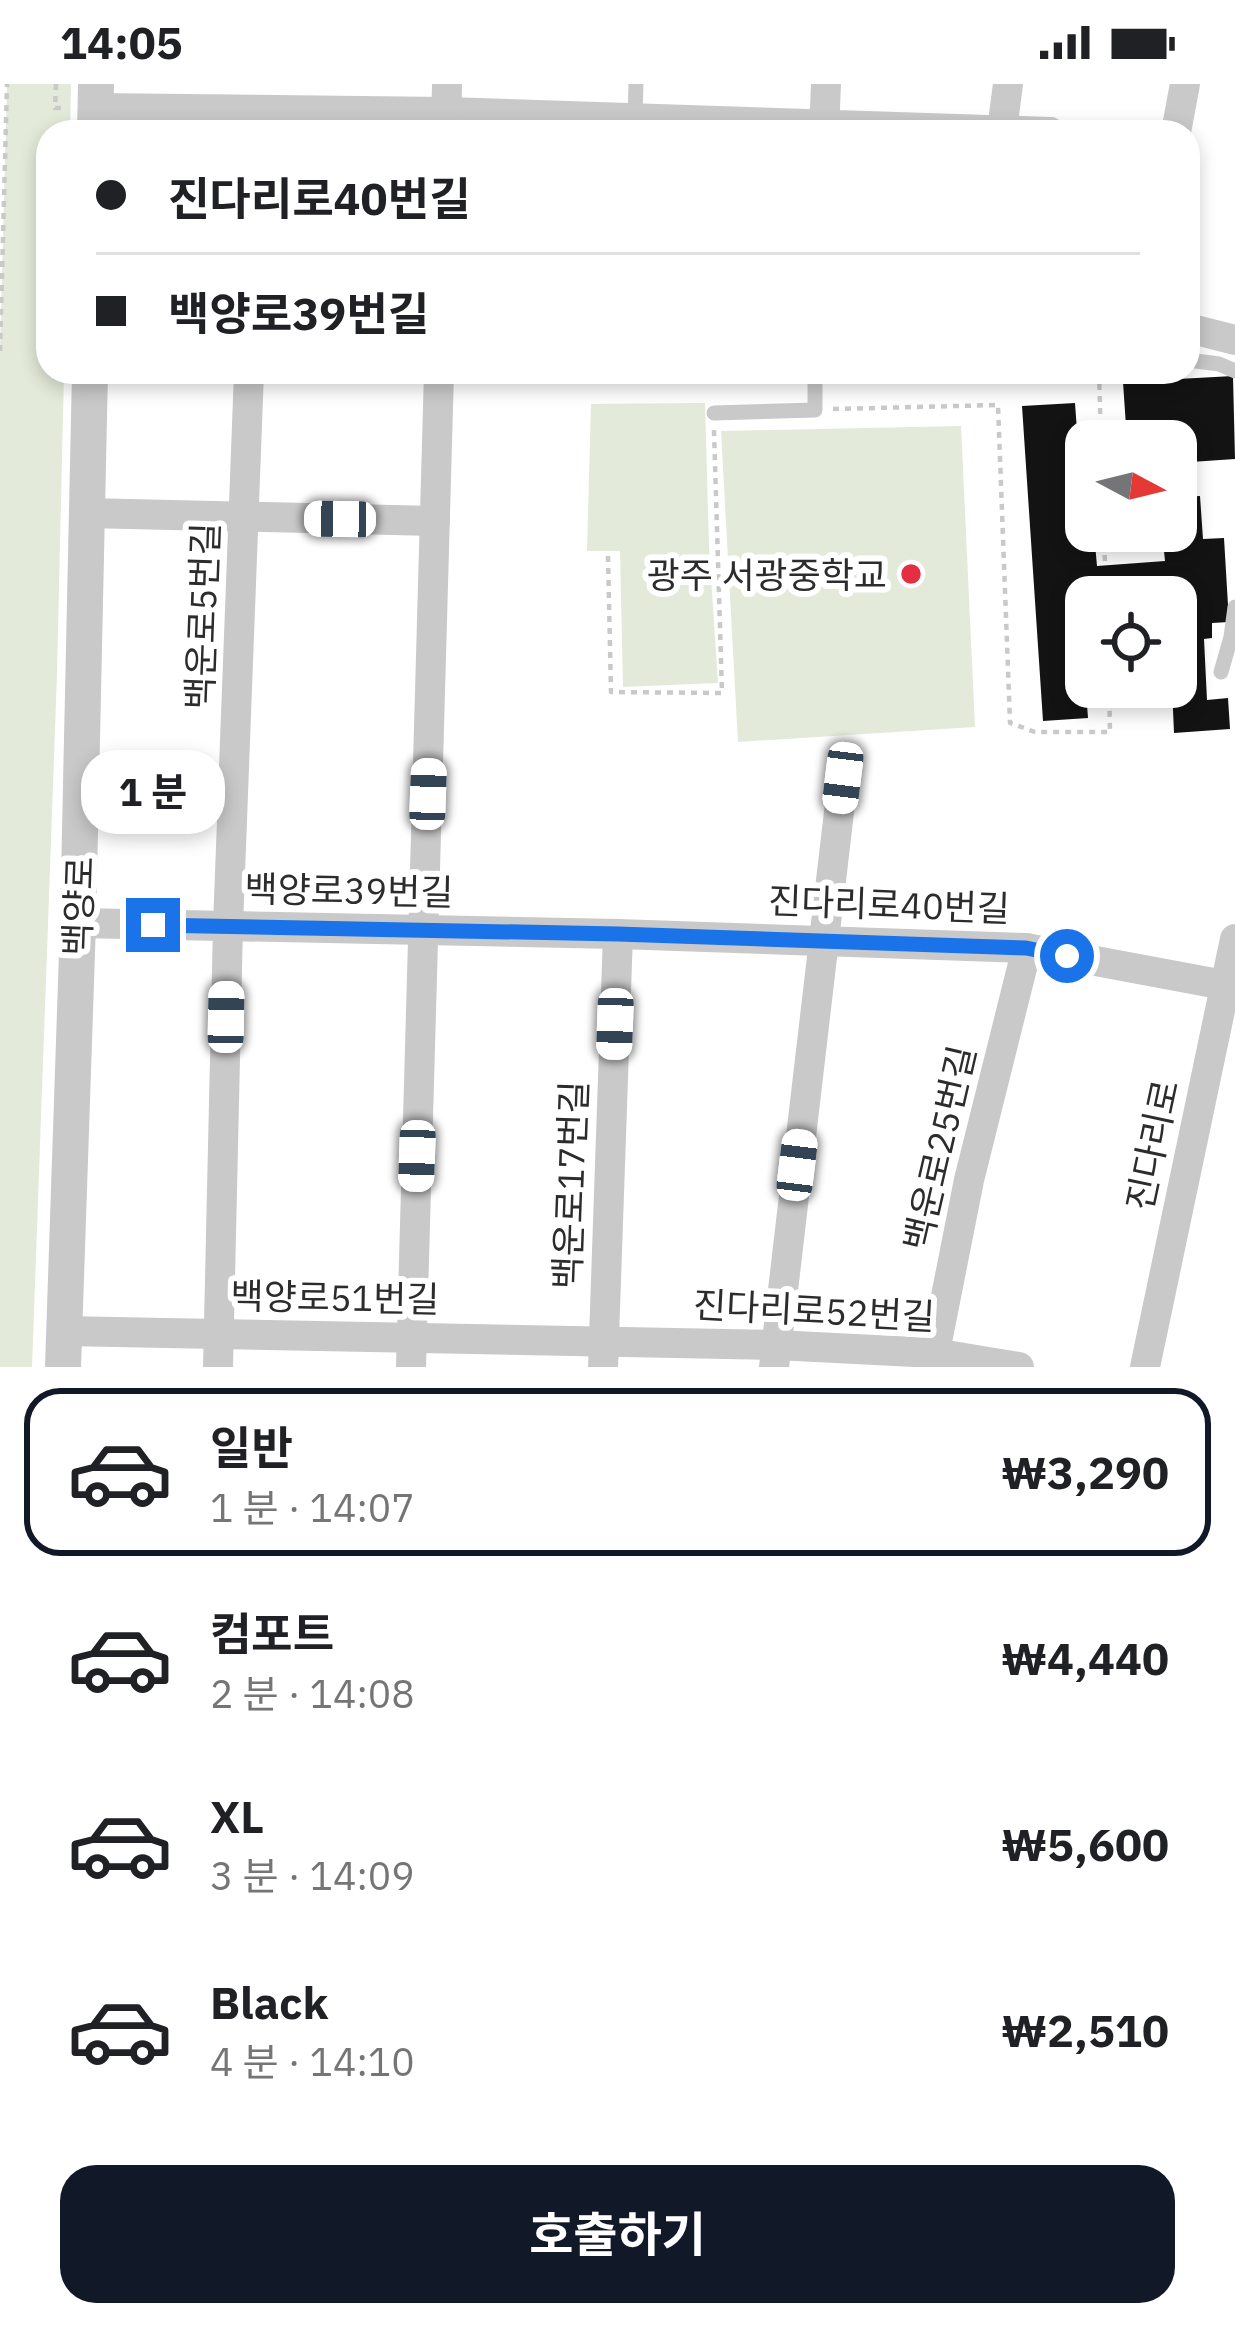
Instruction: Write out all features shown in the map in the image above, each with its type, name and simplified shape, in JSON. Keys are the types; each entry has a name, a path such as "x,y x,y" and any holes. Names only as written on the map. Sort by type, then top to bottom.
{"street":[{"path":"824,120 826,84"},
{"path":"1003,120 1008,84"},
{"path":"1178,120 1185,84"},
{"path":"95,108 447,109 686,120"},
{"path":"1200,331 1235,340"},
{"name":"백양로","path":"64,1349 90,384"},
{"name":"백운로5번길","path":"218,1367 228,926 249,384"},
{"path":"412,1352 440,384"},
{"path":"87,513 435,521"},
{"path":"775,1356 843,778"},
{"name":"백양로39번길","path":"78,922 618,934"},
{"name":"진다리로40번길","path":"618,934 1027,948 1230,986"},
{"name":"백운로17번길","path":"604,1354 618,934"},
{"name":"진다리로","path":"1145,1367 1230,986 1235,938"},
{"name":"백운로25번길","path":"933,1360 969,1180 1027,948"},
{"name":"백양로51번길","path":"64,1349 219,1334 412,1352 604,1354"},
{"name":"진다리로52번길","path":"604,1354 933,1360 1019,1367"}],"lane":[{"path":"634,117 636,84"},
{"path":"1200,362 1235,371"},
{"path":"714,413 815,410 815,384"},
{"path":"1221,672 1235,607"}],"path":[{"path":"0,351 7,84"},
{"path":"1099,384 1100,420"},
{"path":"815,410 998,405 1010,723 1035,732 1110,732 1109,708"},
{"path":"608,556 611,692 722,693 714,413"},
{"path":"1105,552 1105,565"}],"green space":[{"path":"7,84 71,84 70,120 36,120 36,384 64,384 32,1367 0,1367 0,351"},
{"path":"705,403 718,683 623,687 620,551 587,551 591,404"},
{"path":"961,426 975,727 738,742 721,431"}],"building":[{"path":"1233,376 1235,459 1197,462 1197,420 1126,420 1123,384 1200,384 1200,378"},
{"path":"1075,403 1076,420 1065,420 1065,552 1096,552 1097,566 1165,561 1164,552 1197,552 1200,496 1203,539 1224,538 1229,622 1212,623 1212,638 1204,639 1207,700 1228,698 1230,729 1174,733 1173,708 1197,708 1197,576 1065,576 1065,708 1087,708 1088,718 1043,721 1022,406"}],"place":[{"name":"광주 서광중학교","path":"911,574"}],"route":[{"path":"153,925 659,935 1026,948 1067,956"}]}
